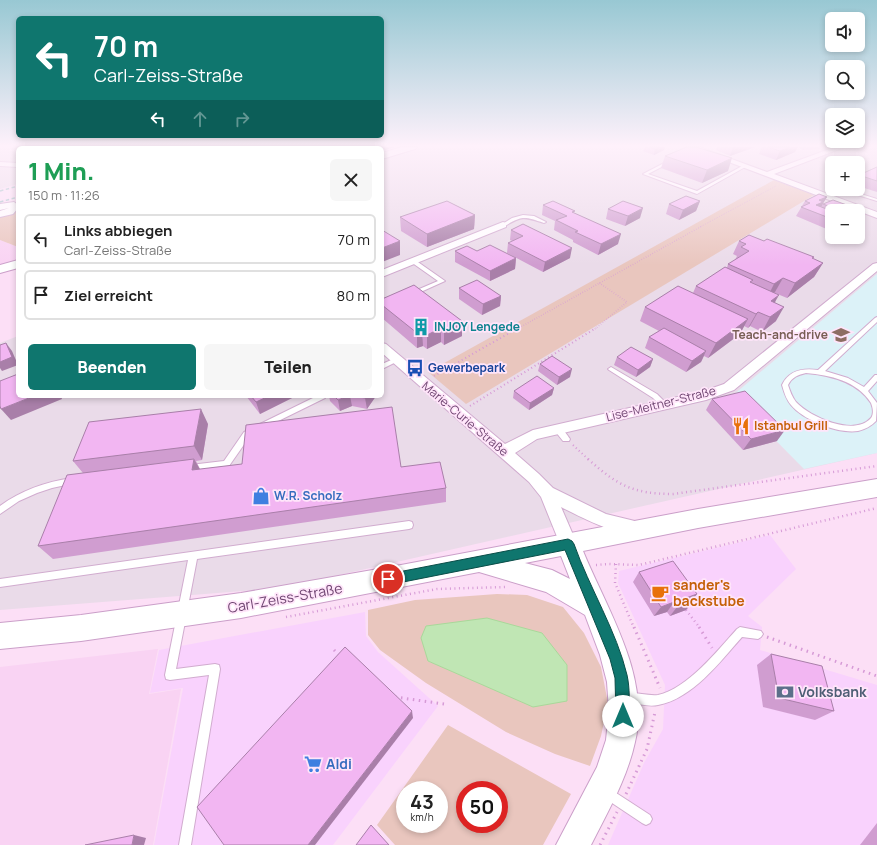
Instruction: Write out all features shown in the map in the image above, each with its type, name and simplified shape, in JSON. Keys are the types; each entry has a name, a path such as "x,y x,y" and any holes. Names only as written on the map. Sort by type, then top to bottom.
{"main road":[{"path":"0,269 16,265"},
{"name":"Carl-Zeiss-Straße","path":"0,636 111,625 327,591 641,529 877,488"},
{"path":"568,544 616,659 621,678 623,697 623,722 617,753 602,790 573,845"},
{"path":"480,562 552,582 593,606"}],"street":[{"path":"801,186 877,215"},
{"path":"0,207 14,205 14,208 10,212 0,214"},
{"path":"384,273 503,225"},
{"name":"Lise-Meitner-Straße","path":"504,452 533,435 562,434 664,405 706,395 729,387 877,266"},
{"name":"Marie-Curie-Straße","path":"384,349 534,478 547,493 568,544"},
{"name":"Marie-Curie-Straße","path":"547,493 603,520 641,529"}],"lane":[{"path":"679,186 697,193 709,186"},
{"path":"865,196 877,200"},
{"path":"503,225 519,217 529,215 544,222"},
{"path":"404,298 442,281 413,261"},
{"path":"820,372 877,319"},
{"path":"384,366 396,360"},
{"path":"611,369 656,396 664,405"},
{"path":"820,372 843,379 864,391 872,400 877,410 876,418 870,424 860,428 847,428 816,420 803,412 793,403 785,385 788,378 796,373 820,372"},
{"path":"864,391 877,377"},
{"path":"178,469 226,464 247,434 319,398"},
{"path":"0,511 26,493 52,483 83,480"},
{"path":"0,583 193,557 409,525"},
{"path":"185,845 215,669 170,675 193,557"},
{"path":"623,697 658,700 682,690 718,658 740,632 758,634"},
{"path":"602,790 646,819"}],"path":[{"path":"422,383 598,282 776,186"},
{"path":"459,413 593,330 627,302 598,282"},
{"path":"562,434 620,484 630,489 651,494 673,494 877,466"},
{"path":"577,568 609,562 627,566 639,566 792,527 877,508"},
{"path":"279,618 437,589 513,587"},
{"path":"686,610 699,626 701,632 718,658"},
{"path":"758,634 877,676"},
{"path":"334,650 345,661"},
{"path":"392,696 444,704"}],"shaded area":[{"path":"0,186 9,186 0,189"},
{"path":"384,186 825,186 825,196 865,196 865,186 877,186 877,453 282,588 0,610 0,343 16,337 16,398 384,398"},
{"path":"762,186 791,186 814,195 466,404 428,372"},
{"path":"16,210 16,246 0,240 0,214"},
{"path":"0,240 16,246 16,265 0,269"},
{"name":"Teach-and-drive","path":"877,274 877,453 804,469 732,396"},
{"path":"770,535 796,569 748,616 762,627 760,650 877,685 877,845 608,845 644,763 663,729 665,685 618,583 619,571"},
{"path":"497,594 527,595 563,607 584,633 601,667 608,703 601,736 590,766 555,754 506,732 426,683 380,650 368,635 368,610 415,600","holes":["542,633 476,681 428,661"]},
{"path":"365,612 366,636 378,652 438,706 333,845 154,845 183,688 150,693 159,650"},
{"path":"487,618 542,633 567,665 567,701 533,707 428,661 421,638 426,626"},
{"path":"158,649 149,694 181,689 153,845 0,845 0,667"},
{"path":"448,725 571,794 543,845 395,845 377,825 396,798 396,833 448,833 448,781 408,781"}],"building":[{"path":"819,194 827,197 819,200 823,202 816,205 825,208 825,216 801,207 810,203 805,201"},
{"path":"686,196 700,201 683,210 669,204"},
{"path":"833,200 844,204 825,205 823,204"},
{"path":"447,201 475,215 427,234 400,217"},
{"path":"553,201 575,211 572,212 621,234 601,244 575,232 578,231 556,220 567,216 543,205"},
{"path":"623,201 643,208 628,216 608,209"},
{"path":"523,224 572,248 545,262 508,243 523,236 511,230"},
{"path":"384,231 400,241 384,247"},
{"path":"749,235 764,241 767,239 814,257 812,258 823,263 795,283 783,278 774,284 728,264 749,251 741,247 746,244 739,241"},
{"path":"490,245 516,258 490,271 455,251 467,246 477,251"},
{"path":"725,267 753,280 750,282 779,295 771,301 784,307 770,317 758,312 756,314 696,286"},
{"path":"477,280 501,296 483,304 459,288"},
{"path":"414,285 462,321 444,330 441,328 427,335 422,331 417,333 384,307 384,298"},
{"path":"678,286 748,319 716,343 645,307"},
{"path":"664,328 706,351 692,361 649,337"},
{"path":"6,343 12,357 0,362 0,345"},
{"path":"631,347 653,359 638,370 617,357"},
{"path":"552,356 572,369 559,377 540,364"},
{"path":"16,375 16,398 29,398 1,409 0,381"},
{"path":"537,376 554,388 530,403 514,391"},
{"path":"745,391 785,430 751,439 712,399"},
{"path":"253,398 265,398 256,402"},
{"name":"W.R. Scholz","path":"392,407 401,467 440,462 446,488 38,546 67,475 194,459 192,470 242,464 246,425"},
{"path":"201,409 194,446 73,461 89,422"},
{"path":"673,561 697,594 686,598 694,601 677,607 674,602 661,607 639,572"},
{"name":"Aldi","path":"345,647 412,711 308,845 224,845 197,807"},
{"path":"771,654 822,666 834,711 779,698"},
{"path":"371,825 389,845 356,845"},
{"path":"134,835 132,845 85,845"}],"railway":[{"path":"0,191 16,187"},
{"path":"0,202 16,198"}],"place":[{"name":"INJOY Lengede","path":"421,327"},
{"name":"Teach-and-drive","path":"841,335"},
{"name":"Gewerbepark","path":"415,368"},
{"name":"Istanbul Grill","path":"741,426"},
{"name":"W.R. Scholz","path":"261,496"},
{"name":"sander's backstube","path":"660,593"},
{"name":"Volksbank","path":"785,692"},
{"name":"Aldi","path":"313,764"}],"route":[{"path":"388,579 568,544 616,659 621,678 623,716"}]}
